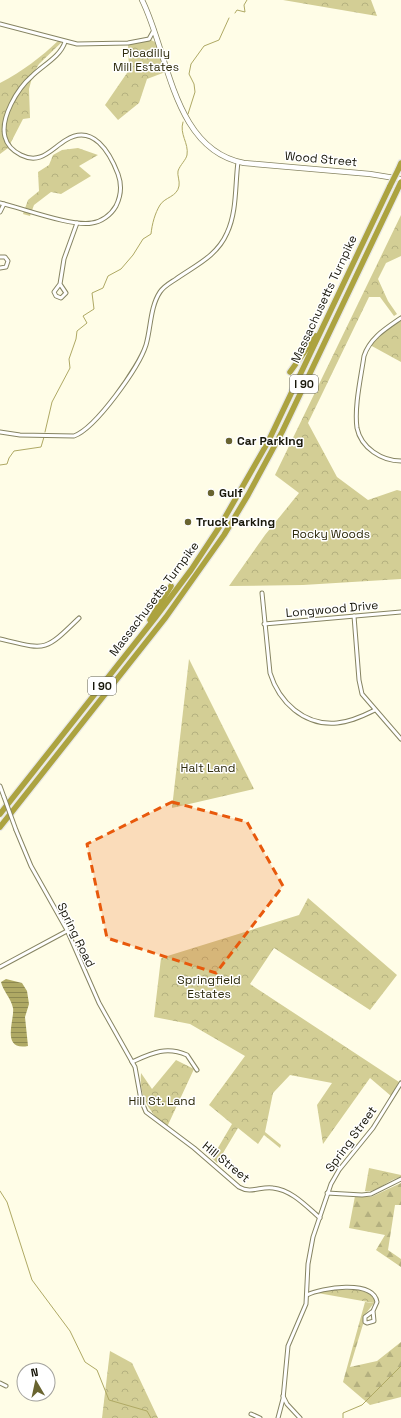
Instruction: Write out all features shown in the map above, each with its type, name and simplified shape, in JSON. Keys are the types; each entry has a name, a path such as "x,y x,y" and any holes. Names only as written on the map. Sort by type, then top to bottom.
{"highway":[{"name":"Massachusetts Turnpike","path":"0,814 134,645 191,570 227,514 262,454 401,162"},
{"name":"Massachusetts Turnpike","path":"0,827 166,617 224,535 276,444 401,180"},
{"path":"290,372 323,326"},
{"path":"134,645 171,586"}],"main road":[{"name":"Wood Street","path":"142,0 159,42 182,109 194,132 203,143 215,152 238,162 370,174 401,180"}],"street":[{"path":"0,24 38,32 65,42 84,44 122,44 149,39 159,42"},
{"path":"149,39 154,30"},
{"path":"0,203 77,223 92,223 102,219 114,209 118,202 120,194 120,181 106,148 93,138 76,136 66,140 49,154 39,158 28,158 12,149 5,138 5,118 25,82 60,52 65,42"},
{"path":"0,432 20,435 74,436 84,430 102,412 139,360 146,346 156,301 160,291 213,254 222,242 232,221 238,162"},
{"path":"0,212 4,204"},
{"path":"60,284 66,292 61,298 56,296 54,292 60,284 64,259 77,223"},
{"path":"0,257 5,257 8,261 6,267 0,268"},
{"path":"401,318 376,336 367,348 364,356 356,420 361,439 372,451 384,459 401,461"},
{"path":"262,593 267,654 274,686 280,696 292,709 309,719 323,723 336,723 357,718 375,710"},
{"name":"Longwood Drive","path":"264,624 401,612"},
{"path":"354,616 362,694 401,739"},
{"path":"0,639 34,647 47,646 58,638 79,618"},
{"name":"Spring Road","path":"0,786 31,866 67,931 99,1003 132,1062 137,1073 140,1089"},
{"path":"0,967 67,931"},
{"path":"132,1062 157,1051 171,1050 187,1055 192,1060 197,1070"},
{"name":"Spring Street","path":"278,1418 284,1396 288,1346 305,1310 310,1251 327,1193 336,1175 373,1128 401,1083"},
{"name":"Hill Street","path":"140,1089 143,1106 151,1117 194,1148 239,1187 245,1190 271,1187 284,1191 320,1218"},
{"path":"327,1193 362,1195 375,1192 401,1178"},
{"path":"307,1295 315,1291 347,1288 369,1290 377,1299 377,1304 372,1311"},
{"path":"0,1383 6,1386"},
{"path":"284,1396 287,1404 300,1418"},
{"path":"251,1414 260,1418"}],"highlighted area":[{"path":"172,802 247,822 283,886 216,973 107,938 87,844"}],"green space":[{"path":"283,0 371,0 377,16 371,15"},
{"name":"Picadilly Mill Estates","path":"149,39 159,44 168,71 147,79 139,103 118,120 105,105 129,70 128,43"},
{"path":"59,40 63,41 39,64 33,74 29,89 30,118 23,119 8,148 0,154 0,83 31,64"},
{"path":"78,148 98,155 79,166 91,176 61,194 51,192 34,205 30,216 23,214 28,200 39,191 38,172 49,165 53,155 62,150"},
{"name":"Rocky Woods","path":"401,215 401,256 386,263 378,279 388,301 397,314 394,316 380,297 369,297 308,423 337,477 368,500 397,490 401,491 401,579 303,585 229,586 265,535 299,493 275,475"},
{"path":"401,319 401,362 370,345 374,339"},
{"name":"Halt Land","path":"189,659 254,789 172,808"},
{"name":"Springfield Estates","path":"308,898 397,975 370,1010 274,948 250,984 399,1082 391,1096 370,1078 323,1144 317,1105 332,1083 290,1075 273,1093 265,1132 281,1145 280,1148 264,1135 258,1144 238,1128 217,1163 212,1158 232,1124 209,1105 245,1056 190,1024 154,1017 161,958 299,915"},
{"name":"Hill St. Land","path":"176,1060 194,1069 167,1127 155,1116 146,1103 142,1089 141,1073 152,1089"},
{"path":"369,1168 401,1175 401,1177 396,1178 374,1190 365,1191"},
{"path":"401,1183 401,1205 395,1205 388,1250 401,1259 401,1267 376,1250 385,1235 349,1228 355,1196 371,1197"},
{"path":"315,1290 360,1290 373,1295 375,1301 374,1303 312,1292"},
{"path":"365,1302 374,1303 364,1316 364,1321 350,1367 377,1361 401,1342 401,1397 370,1405 343,1382"},
{"path":"110,1351 132,1363 158,1418 102,1418"}],"shaded area":[{"path":"6,979 22,983 27,991 29,1004 25,1017 28,1046 19,1046 14,1044 11,1039 13,1008 1,982"}],"waterway":[{"path":"235,13 237,10 245,12 244,5 247,0"},
{"path":"188,114 195,92 194,84 189,74 191,64 204,46 219,40 229,18"},
{"path":"45,432 52,402 70,368 69,359 76,339 77,331 87,323 83,316 94,309 92,293 103,288 108,276 121,269 133,255 143,239 151,234 154,219 160,205 178,190 178,171 187,155 187,146 182,131 183,122"},
{"path":"0,465 7,464 14,451 41,447 44,437"},
{"path":"0,1191 7,1202 32,1280 70,1331 85,1362 97,1370 109,1400 147,1411 151,1418"},
{"path":"343,1418 343,1413 362,1405 401,1366"}],"place":[{"name":"Car Parking","path":"229,441"},
{"name":"Gulf","path":"211,493"},
{"name":"Truck Parking","path":"188,522"}]}
